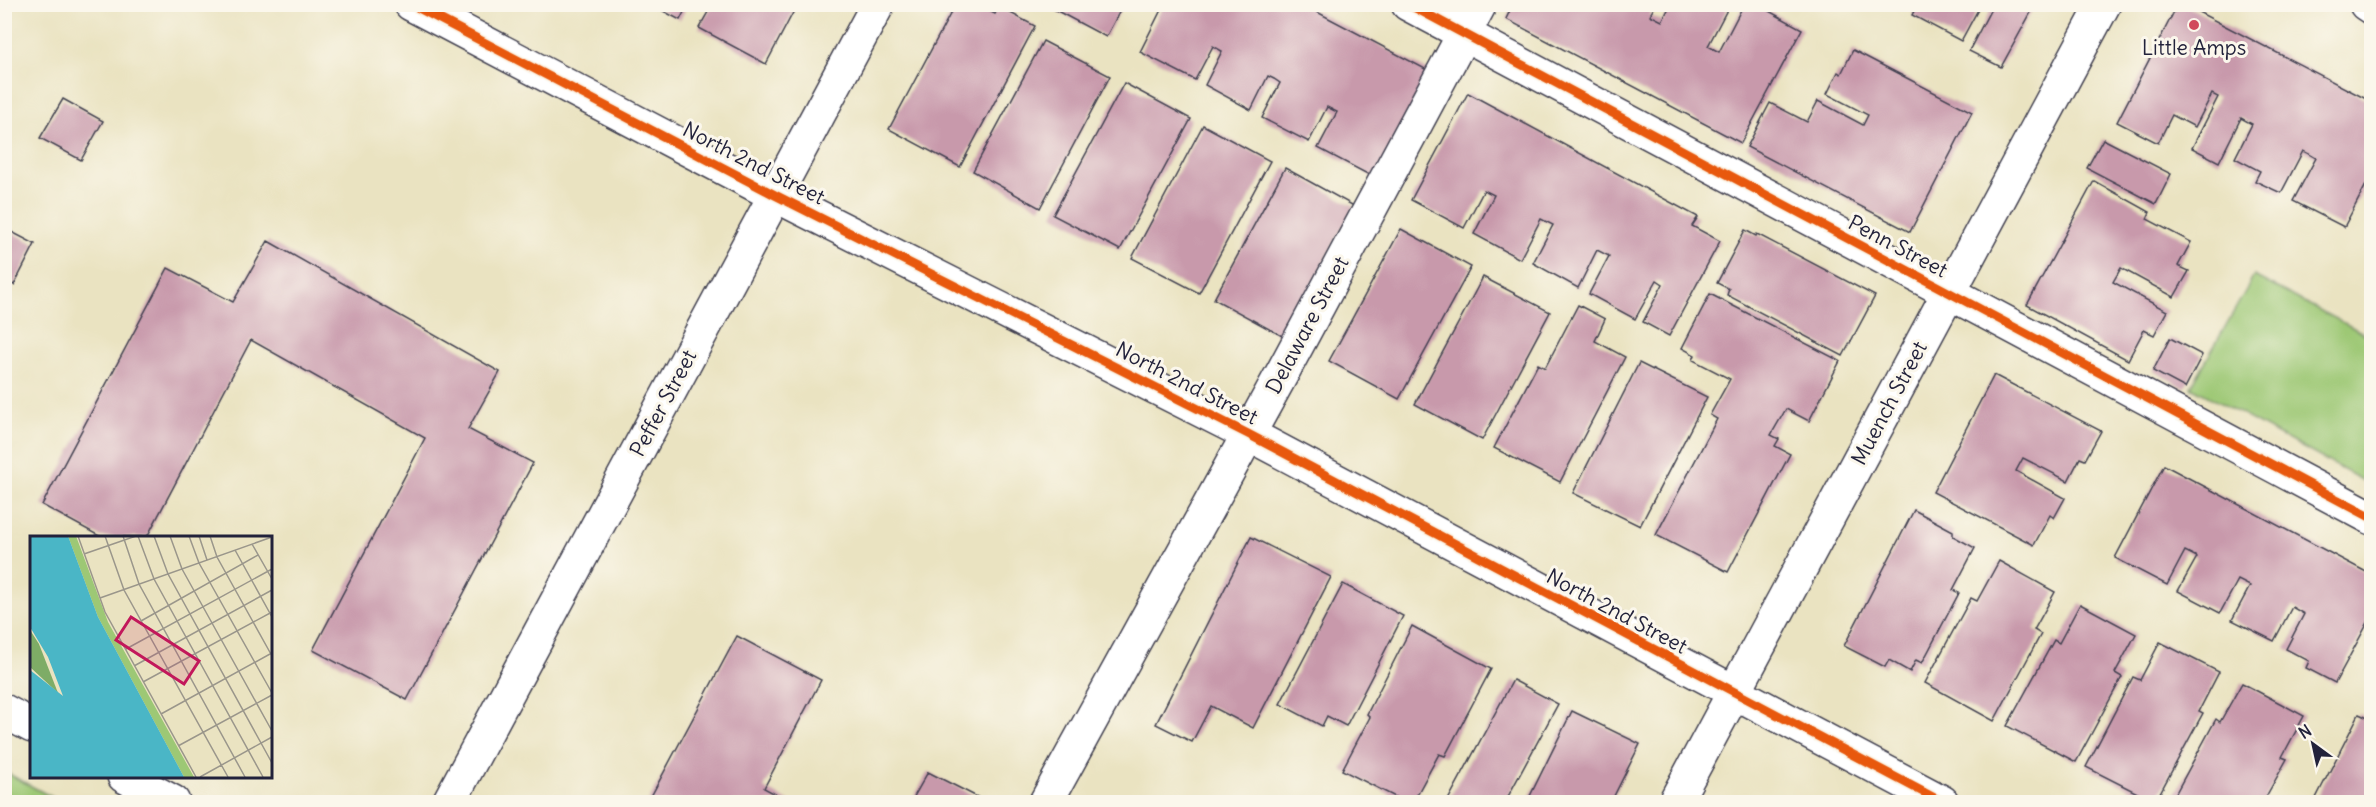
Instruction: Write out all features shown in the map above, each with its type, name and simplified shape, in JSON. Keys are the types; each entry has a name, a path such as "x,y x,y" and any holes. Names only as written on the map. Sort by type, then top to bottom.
{"street":[{"name":"North 2nd Street","path":"411,4 775,195 1248,434 1942,802"},
{"name":"Peffer Street","path":"449,802 878,4"},
{"name":"Penn Street","path":"1408,4 2372,518"},
{"name":"Delaware Street","path":"1046,802 1248,434 1479,4"},
{"name":"Muench Street","path":"1675,802 2104,4"},
{"path":"2366,4 2372,8"},
{"path":"4,711 30,725"},
{"path":"126,777 173,802"}],"green space":[{"path":"2254,276 2371,337 2371,485 2191,387"},
{"path":"5,772 61,802 5,802"}],"building":[{"path":"650,4 688,4 680,20"},
{"path":"1044,4 1118,4 1122,7 1106,37"},
{"path":"1164,4 1302,4 1431,72 1375,178 1318,148 1337,112 1327,107 1309,142 1262,118 1280,83 1274,79 1268,76 1251,110 1205,85 1222,51 1213,46 1195,80 1140,52"},
{"path":"1513,4 1656,4 1650,15 1662,21 1671,4 1730,4 1708,46 1719,52 1744,4 1756,4 1802,29 1741,143 1506,19"},
{"path":"1918,4 1981,4 1961,41 1912,15"},
{"path":"2178,4 2183,4 2372,102 2372,187 2366,185 2344,227 2293,201 2316,158 2309,154 2303,151 2281,193 2255,181 2260,171 2235,158 2252,124 2241,118 2219,162 2192,148 2218,97 2212,94 2195,127 2172,115 2158,143 2117,122"},
{"path":"712,5 797,5 766,64 699,28"},
{"path":"955,5 977,5 995,14 999,7 1035,26 960,167 889,129"},
{"path":"1993,5 2035,5 2001,67 1969,51"},
{"path":"1043,41 1110,76 1040,208 973,171"},
{"path":"1853,50 1972,112 1910,232 1747,147 1770,103 1807,122 1818,101 1863,125 1868,115 1827,94 1838,72 1841,74"},
{"path":"1124,83 1191,119 1120,250 1053,215"},
{"path":"1468,93 1698,217 1692,226 1720,241 1669,336 1643,322 1663,284 1657,280 1635,319 1589,294 1609,256 1597,250 1578,288 1533,263 1553,225 1541,219 1520,259 1474,234 1494,195 1484,190 1464,228 1411,200"},
{"path":"63,99 103,121 81,160 40,138"},
{"path":"1203,125 1270,161 1199,293 1132,258"},
{"path":"2103,139 2171,174 2156,204 2087,168"},
{"path":"1285,168 1354,206 1284,337 1214,299"},
{"path":"2094,181 2150,212 2147,219 2191,242 2178,266 2189,271 2174,297 2121,268 2113,282 2167,311 2154,335 2144,330 2128,360 2027,305"},
{"path":"4,228 35,244 14,285 4,280"},
{"path":"1401,229 1471,267 1399,399 1329,361"},
{"path":"1745,230 1756,236 1757,234 1875,296 1843,356 1727,295 1729,289 1717,283"},
{"path":"268,241 500,372 468,429 533,463 407,700 313,650 425,438 251,340 148,536 99,536 42,505 168,268 233,302"},
{"path":"1483,277 1550,312 1482,440 1415,404"},
{"path":"1710,294 1840,361 1809,421 1786,409 1771,435 1779,439 1775,446 1790,454 1728,572 1656,535 1717,419 1710,415 1730,379 1693,360 1695,355 1682,348"},
{"path":"1578,305 1605,319 1595,341 1625,357 1560,482 1494,448 1538,364 1545,368"},
{"path":"2170,338 2202,355 2185,388 2153,371"},
{"path":"1639,363 1707,397 1640,526 1573,493"},
{"path":"1994,375 2101,431 2085,460 2080,458 2068,481 2023,458 2016,471 2065,498 2054,518 2050,515 2034,545 1933,492"},
{"path":"2164,465 2372,575 2372,615 2335,683 2306,668 2309,661 2286,649 2304,614 2292,607 2274,641 2232,620 2250,586 2238,580 2220,613 2178,591 2197,557 2185,551 2167,585 2115,558"},
{"path":"1914,510 1953,531 1953,536 1975,548 1953,590 1959,593 1922,663 1916,660 1910,672 1889,660 1885,667 1844,646"},
{"path":"1251,537 1331,577 1253,728 1211,706 1192,742 1156,724"},
{"path":"1999,561 2055,592 2034,630 2041,634 1994,721 1925,683 1971,598 1977,601"},
{"path":"1343,584 1403,616 1346,726 1327,716 1322,726 1280,704"},
{"path":"2080,604 2136,634 2115,673 2122,677 2076,762 2007,726 2054,640 2059,643"},
{"path":"1412,626 1491,669 1445,756 1439,754 1413,802 1405,802 1342,770 1370,717 1367,714"},
{"path":"737,636 821,680 764,788 790,802 648,802"},
{"path":"2160,642 2219,672 2199,711 2203,713 2155,802 2086,767 2133,677 2140,680"},
{"path":"1513,680 1558,704 1505,802 1447,802"},
{"path":"2242,683 2304,716 2282,757 2287,759 2263,802 2171,802 2216,719 2220,722"},
{"path":"1572,711 1640,744 1611,802 1527,802"},
{"path":"2359,714 2372,720 2372,802 2314,802"},
{"path":"928,772 987,802 911,802"}],"cycle path":[{"path":"411,4 775,195 1248,434 1942,802"},
{"path":"1408,4 2372,518"}],"place":[{"name":"Little Amps","path":"2194,25"}]}
